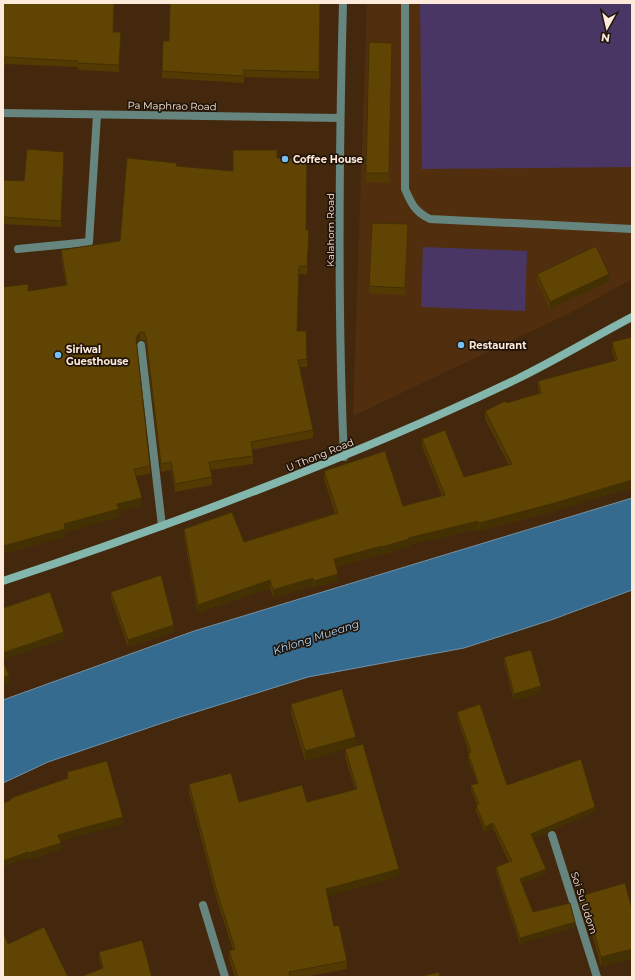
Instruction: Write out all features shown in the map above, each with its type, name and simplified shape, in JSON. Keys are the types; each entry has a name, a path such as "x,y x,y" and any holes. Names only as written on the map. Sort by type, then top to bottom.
{"main road":[{"name":"U Thong Road","path":"3,581 162,526 344,457 519,378 632,317"}],"street":[{"name":"Kalahom Road","path":"342,3 340,118 340,380 344,457"},
{"path":"405,3 405,189 411,204 420,214 430,219 632,229"},
{"name":"Pa Maphrao Road","path":"3,113 340,118"},
{"path":"18,250 89,242 96,115"},
{"path":"141,345 162,526"},
{"name":"Soi Su Udom","path":"552,835 597,977"},
{"path":"203,905 225,977"}],"shaded area":[{"path":"367,3 632,3 632,279 578,309 353,416"},
{"path":"420,3 632,3 632,167 422,169"},
{"path":"423,247 527,251 525,311 421,307"}],"water":[{"name":"Khlong Mueang","path":"632,498 632,590 551,620 464,648 308,677 180,717 48,762 3,783 3,700 194,631"}],"building":[{"path":"3,3 114,3 113,32 121,32 119,65 5,57 3,61"},
{"path":"170,3 320,3 319,72 244,70 244,76 162,71 163,41 169,41"},
{"path":"369,42 392,43 389,173 366,173"},
{"path":"27,149 64,152 61,221 3,217 3,180 24,181"},
{"path":"233,150 277,150 277,158 307,158 306,230 309,230 307,266 299,266 297,331 306,331 307,359 298,360 313,430 251,442 253,456 209,462 212,477 175,484 171,462 161,464 146,337 144,332 140,332 136,338 150,466 134,469 142,498 117,504 119,509 64,524 65,529 3,546 3,287 28,284 28,291 67,285 61,250 120,241 127,158 177,163 176,166 233,171"},
{"path":"372,223 408,224 405,288 369,286"},
{"path":"596,246 609,274 550,302 537,274"},
{"path":"632,337 632,480 555,503 479,523 478,521 408,538 409,539 382,547 334,559 338,574 314,581 313,578 273,590 270,580 198,605 184,529 232,512 244,542 338,513 324,471 385,451 403,506 445,495 422,439 445,430 464,477 512,464 485,411 505,401 506,403 541,393 538,381 617,360 612,342"},
{"path":"161,575 174,625 128,640 111,592"},
{"path":"50,592 64,632 3,653 3,608"},
{"path":"531,650 541,686 514,694 504,657"},
{"path":"3,661 9,675 3,678"},
{"path":"342,689 356,737 305,751 291,704"},
{"path":"480,704 507,785 581,759 595,807 531,834 546,869 520,879 533,912 570,903 575,922 520,938 496,867 512,861 493,823 485,827 476,805 479,804 471,785 478,783 468,753 471,752 457,712"},
{"path":"363,744 399,869 326,889 334,926 339,925 347,961 289,972 290,977 238,977 229,951 235,949 217,892 189,784 231,773 239,802 302,785 307,802 357,789 345,749"},
{"path":"107,761 123,817 58,835 61,843 3,861 3,803 11,800 11,798 68,778 67,772"},
{"path":"625,883 632,909 632,949 601,957 589,914 586,915 580,896"},
{"path":"44,927 68,977 3,977 3,931 8,944"},
{"path":"142,940 152,977 80,977 103,968 99,952"},
{"path":"439,972 440,977 419,977"}],"place":[{"name":"Coffee House","path":"285,159"},
{"name":"Restaurant","path":"461,345"},
{"name":"Siriwal Guesthouse","path":"58,355"}]}
